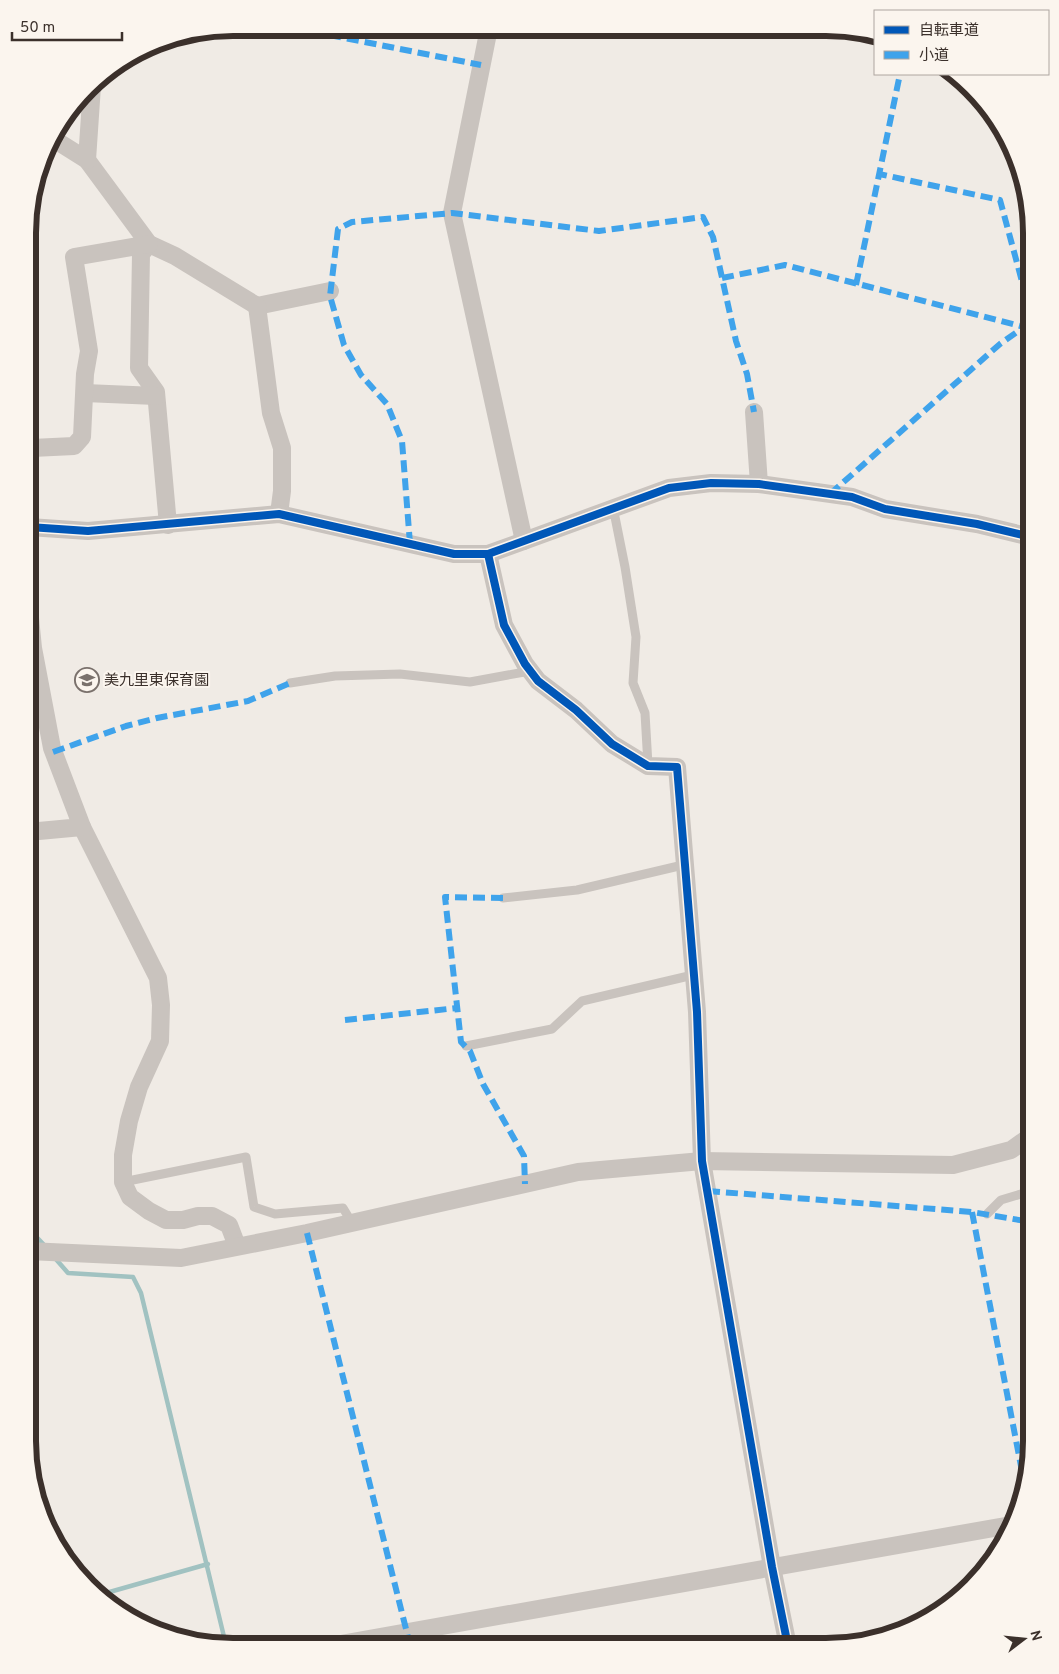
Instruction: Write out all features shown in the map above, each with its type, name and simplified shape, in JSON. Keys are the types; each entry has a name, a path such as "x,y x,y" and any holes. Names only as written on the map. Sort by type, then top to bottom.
{"street":[{"path":"487,36 452,213 524,541"},
{"path":"87,160 91,97"},
{"path":"59,142 87,160 149,244 175,256 257,306 330,291"},
{"path":"36,448 74,446 82,437 89,351 74,257 149,244"},
{"path":"149,244 141,254 140,368 156,392 168,524"},
{"path":"257,306 271,413 282,448 282,491 279,514"},
{"path":"85,393 156,396"},
{"path":"754,412 759,484"},
{"path":"36,524 88,531 279,514 454,554 488,554 669,488 711,483 759,484 852,497 885,509 977,524 1023,535"},
{"path":"488,554 504,625 530,671 538,681 576,710 612,744 648,766 677,767 698,1049 702,1161 772,1567 786,1638"},
{"path":"36,664 52,748 82,827 158,978 161,1006 160,1041 139,1087 129,1121 123,1155 123,1182 130,1197 149,1211 166,1220 212,1216 229,1225 237,1246"},
{"path":"36,831 82,827"},
{"path":"36,1252 169,1260 352,1223 578,1172 702,1161 953,1165 1011,1150 1023,1142"},
{"path":"374,1638 1003,1527"}],"lane":[{"path":"613,507 636,637 633,683 645,713 648,766"},
{"path":"290,683 335,676 400,674 470,682 530,671"},
{"path":"503,898 577,890 683,865"},
{"path":"466,1046 552,1028 582,1001 693,975"},
{"path":"123,1182 246,1157 254,1207 275,1214 343,1208 352,1223"},
{"path":"987,1214 1001,1200 1023,1193"}],"waterway":[{"path":"36,1236 46,1247"},
{"path":"54,1257 68,1273 133,1277 141,1293 224,1637"},
{"path":"107,1593 208,1564"}],"marked path":[{"path":"334,36 481,65"},
{"path":"856,285 900,75"},
{"path":"879,174 1000,200 1023,285"},
{"path":"410,544 402,441 387,404 361,375 344,345 330,296 338,229 352,222 452,213 599,231 703,217 713,237 736,341 747,374 754,412"},
{"path":"722,278 785,265 1023,327"},
{"path":"830,494 1000,344 1023,328"},
{"path":"53,752 126,726 157,718 248,701 290,683"},
{"path":"503,898 445,897 461,1042 470,1051 483,1084 524,1156 525,1184"},
{"path":"345,1020 457,1008"},
{"path":"708,1191 972,1212 1023,1221"},
{"path":"972,1212 1021,1466"},
{"path":"307,1233 408,1638"}],"cycle path":[{"path":"36,527 88,531 279,514 454,554 488,554 669,488 711,483 759,484 852,497 885,509 977,524 1023,535"},
{"path":"488,554 504,625 525,664 538,681 576,710 612,744 648,766 677,767 697,1012 702,1161 772,1567 786,1638"}],"place":[{"name":"美九里東保育園","path":"87,680"}]}
